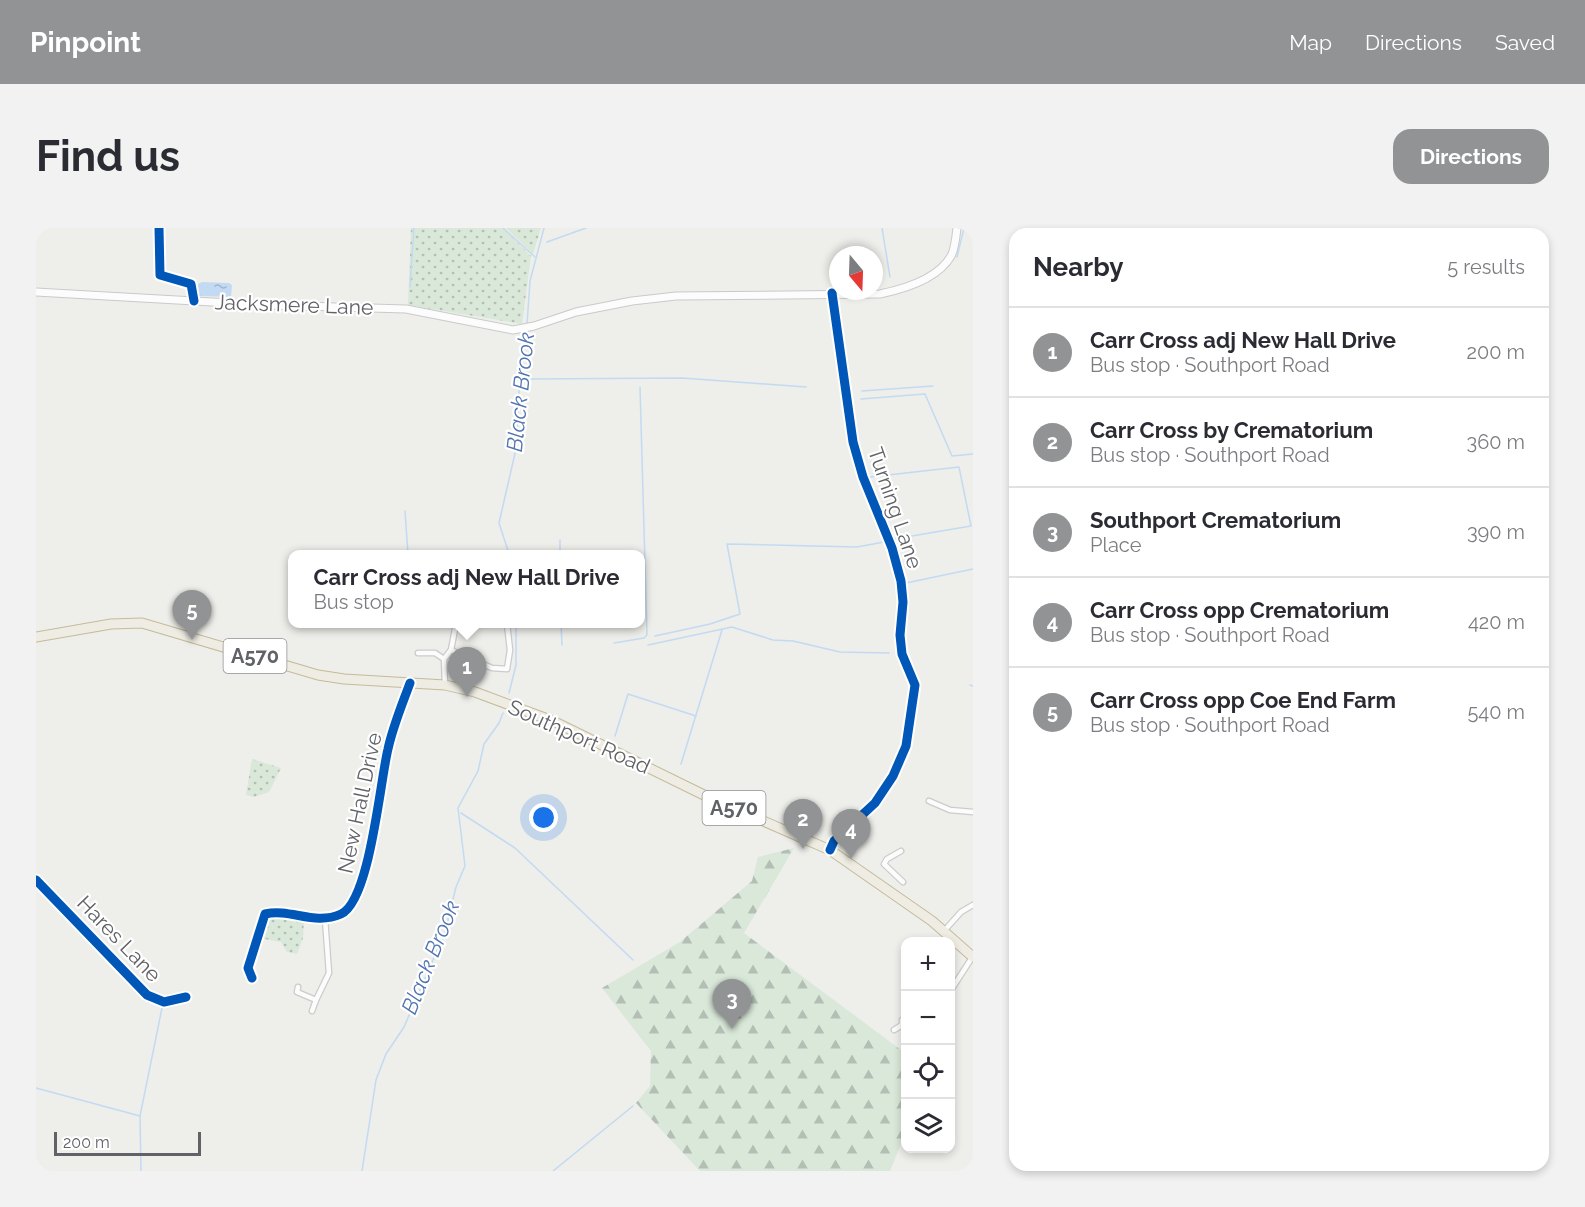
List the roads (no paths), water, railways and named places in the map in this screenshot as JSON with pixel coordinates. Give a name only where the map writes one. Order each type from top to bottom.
[{"type":"highway","name":"Southport Road","points":[[36,637],[111,624],[142,623],[318,675],[445,685],[475,693],[554,721],[706,796],[830,850],[944,931],[973,957]]},
{"type":"main road","points":[[883,293],[899,290],[922,280],[939,269],[951,256],[957,228]]},
{"type":"main road","name":"Jacksmere Lane","points":[[36,292],[406,309],[513,330],[534,326],[576,312],[632,301],[676,296],[829,293]]},
{"type":"main road","name":"Turning Lane","points":[[830,850],[834,841],[874,803],[893,776],[906,746],[915,685],[902,654],[901,581],[892,548],[853,442],[833,300]]},
{"type":"street","points":[[159,228],[160,275],[191,284],[194,301]]},
{"type":"street","points":[[445,685],[444,659],[451,650],[455,628]]},
{"type":"street","points":[[451,650],[492,668],[507,669],[510,650],[507,628]]},
{"type":"street","points":[[418,653],[435,653],[444,659]]},
{"type":"street","name":"New Hall Drive","points":[[324,920],[344,913],[356,897],[366,868],[388,747],[410,683]]},
{"type":"street","points":[[928,801],[950,810],[973,812]]},
{"type":"street","points":[[901,851],[893,852],[884,864],[903,882]]},
{"type":"street","name":"Hares Lane","points":[[36,880],[147,995],[164,1002],[186,997]]},
{"type":"street","points":[[944,931],[961,912],[973,905]]},
{"type":"street","points":[[252,978],[248,968],[265,914],[276,911],[326,919],[329,973],[312,1011]]},
{"type":"street","points":[[955,984],[973,957]]},
{"type":"street","points":[[298,987],[297,992],[316,1000]]},
{"type":"street","points":[[894,1030],[901,1025]]},
{"type":"water","points":[[202,282],[229,283],[232,285],[231,297],[199,296],[198,284]]},
{"type":"waterway","points":[[410,287],[414,228]]},
{"type":"waterway","points":[[503,228],[535,257]]},
{"type":"waterway","name":"Black Brook","points":[[527,324],[530,281],[544,228]]},
{"type":"waterway","points":[[547,242],[586,228]]},
{"type":"waterway","points":[[882,228],[890,277]]},
{"type":"waterway","points":[[957,257],[964,228]]},
{"type":"waterway","name":"Black Brook","points":[[508,550],[499,523],[516,449],[519,392],[526,331]]},
{"type":"waterway","points":[[527,379],[682,378],[806,387]]},
{"type":"waterway","points":[[862,391],[933,386]]},
{"type":"waterway","points":[[640,387],[645,550]]},
{"type":"waterway","points":[[861,399],[925,394],[952,456],[973,454]]},
{"type":"waterway","points":[[870,477],[959,467],[971,526],[894,539]]},
{"type":"waterway","points":[[405,511],[408,550]]},
{"type":"waterway","points":[[560,540],[560,550]]},
{"type":"waterway","points":[[655,636],[710,624],[740,614],[727,544],[857,547],[884,542]]},
{"type":"waterway","points":[[895,544],[906,583],[973,569]]},
{"type":"waterway","points":[[614,643],[644,638],[647,635],[645,564]]},
{"type":"waterway","points":[[648,645],[732,627],[773,640],[793,641],[840,652],[889,653]]},
{"type":"waterway","name":"Black Brook","points":[[509,693],[516,665],[516,628]]},
{"type":"waterway","points":[[561,628],[562,645]]},
{"type":"waterway","points":[[681,764],[722,630]]},
{"type":"waterway","points":[[615,736],[628,694],[696,716]]},
{"type":"waterway","name":"Black Brook","points":[[362,1171],[376,1080],[386,1054],[404,1027],[445,932],[456,887],[465,866],[458,808],[478,771],[484,744],[499,723],[503,713]]},
{"type":"waterway","points":[[461,813],[515,848],[633,960]]},
{"type":"waterway","points":[[141,1171],[140,1116],[162,1008]]},
{"type":"waterway","points":[[36,1088],[140,1116]]},
{"type":"waterway","points":[[553,1171],[633,1106]]},
{"type":"place","name":"Carr Cross opp Coe End Farm","points":[[192,640]]},
{"type":"place","name":"Carr Cross adj New Hall Drive","points":[[467,697]]},
{"type":"place","name":"Carr Cross by Crematorium","points":[[803,849]]},
{"type":"place","name":"Carr Cross opp Crematorium","points":[[851,859]]},
{"type":"place","name":"Southport Crematorium","points":[[732,1029]]}]
